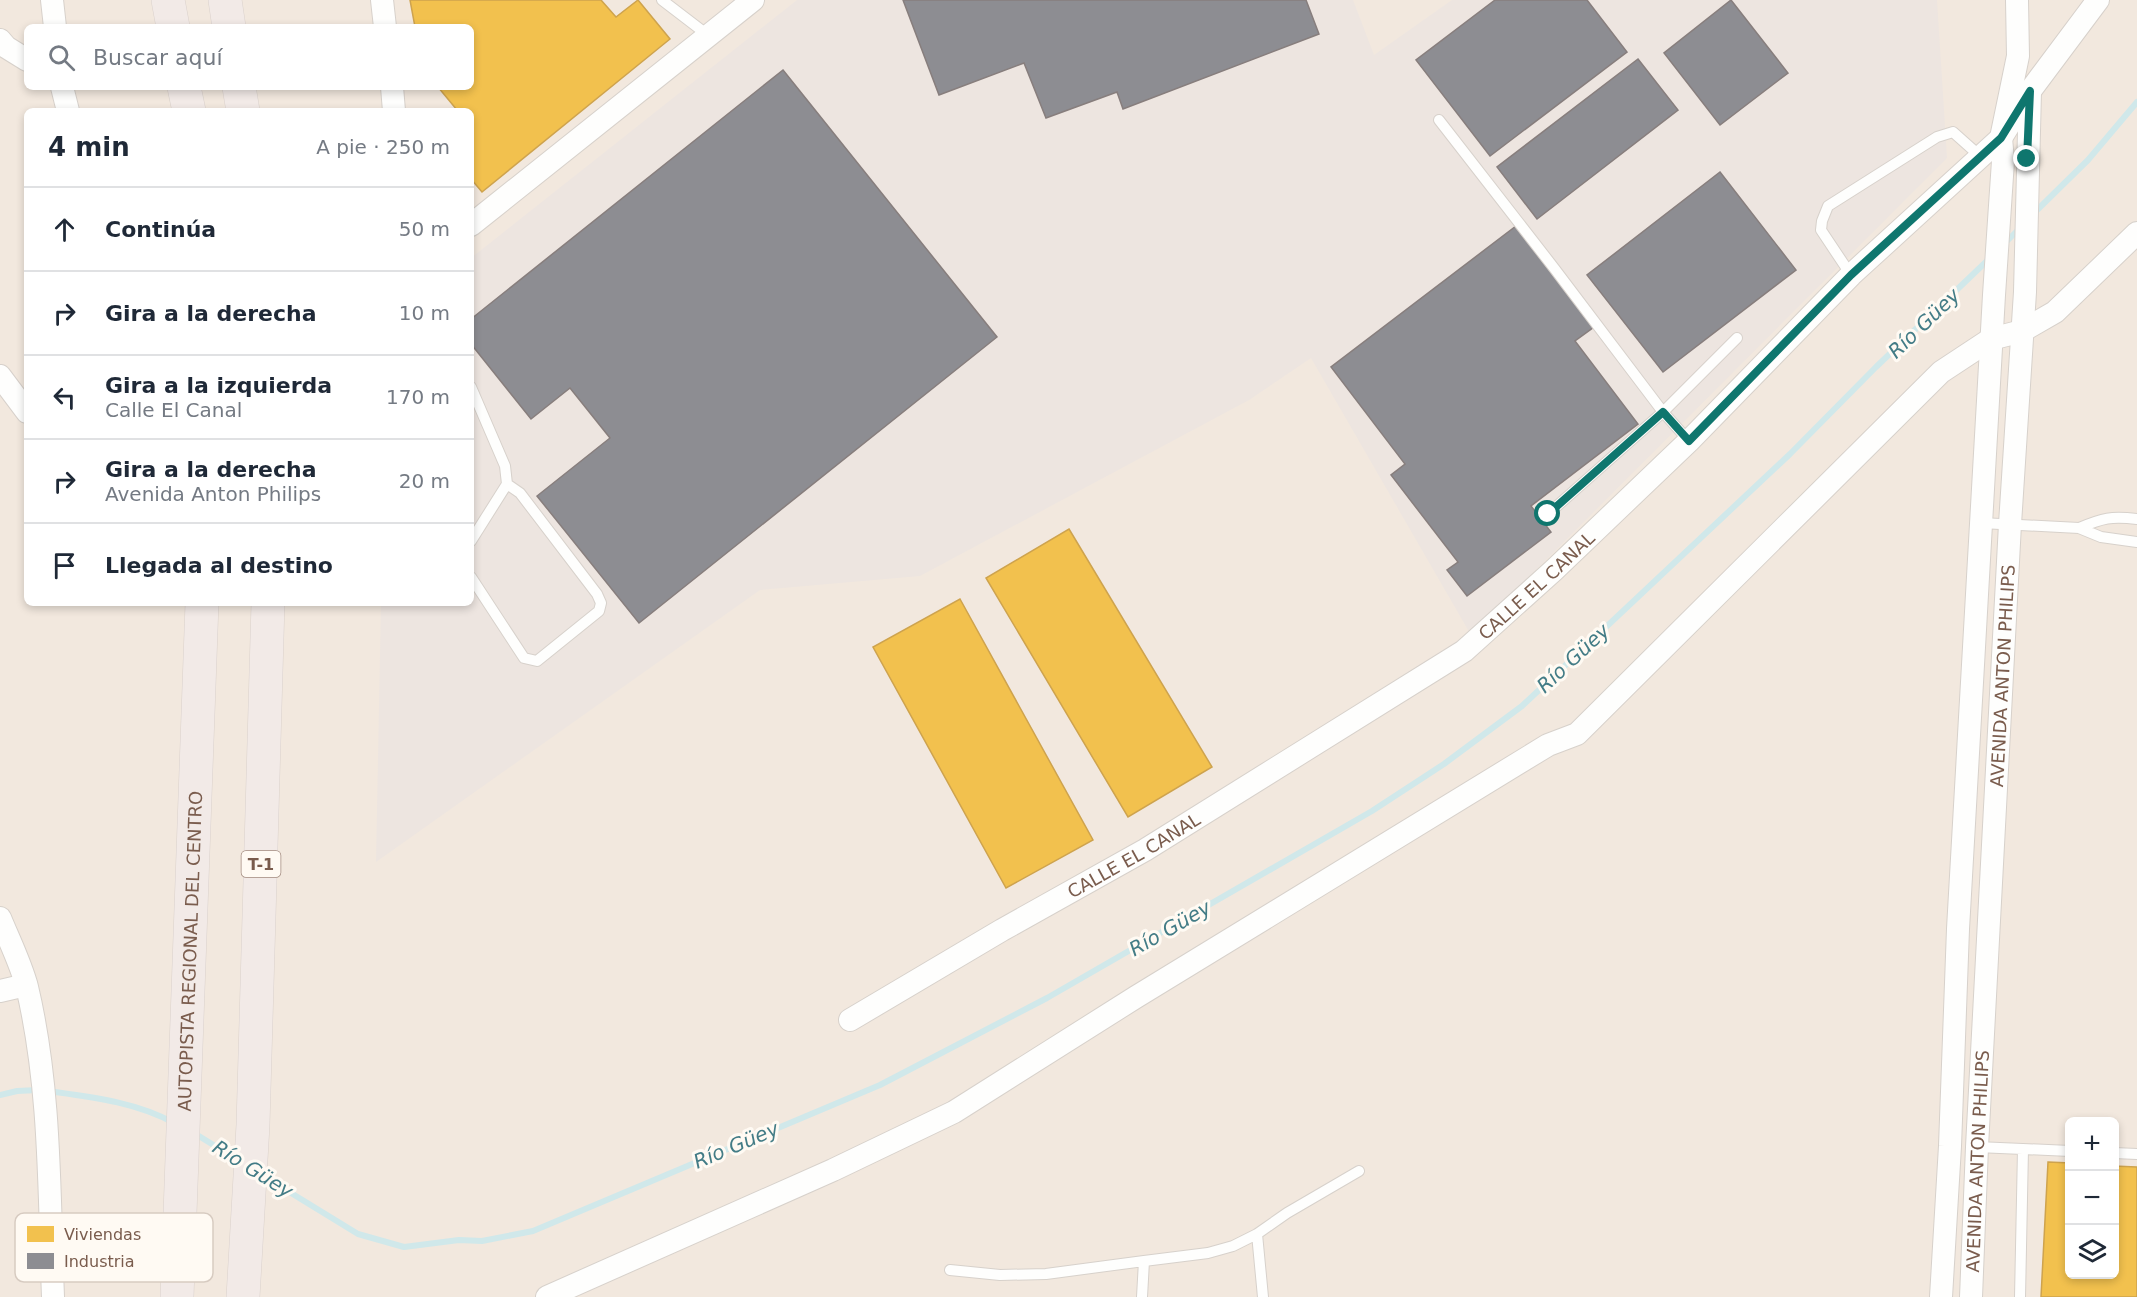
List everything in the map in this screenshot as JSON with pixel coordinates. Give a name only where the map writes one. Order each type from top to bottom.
[{"type":"highway","points":[[168,0],[172,24]]},
{"type":"highway","points":[[225,0],[229,24]]},
{"type":"highway","points":[[185,90],[188,108]]},
{"type":"highway","points":[[240,90],[242,108]]},
{"type":"highway","name":"AUTOPISTA REGIONAL DEL CENTRO","points":[[181,1213],[202,606]]},
{"type":"highway","name":"T-1","points":[[243,1297],[253,1125],[268,606]]},
{"type":"highway","name":"AUTOPISTA REGIONAL DEL CENTRO","points":[[177,1297],[178,1282]]},
{"type":"street","points":[[52,0],[55,24]]},
{"type":"street","points":[[382,0],[385,24]]},
{"type":"street","points":[[474,223],[753,0]]},
{"type":"street","name":"AVENIDA ANTON PHILIPS","points":[[1941,1297],[1980,523],[2002,150],[2018,56],[2017,0]]},
{"type":"street","name":"CALLE EL CANAL","points":[[850,1020],[1002,930],[1145,850],[1464,651],[1554,570],[1689,441],[1851,275],[1981,157],[2002,150],[2030,91],[2098,0]]},
{"type":"street","points":[[0,39],[6,47],[24,58]]},
{"type":"street","name":"AVENIDA ANTON PHILIPS","points":[[1971,1297],[2010,524],[2025,292],[2030,91],[2018,56]]},
{"type":"street","points":[[63,90],[67,108]]},
{"type":"street","points":[[392,90],[394,108]]},
{"type":"street","points":[[547,1297],[833,1170],[954,1112],[1136,997],[1548,745],[1577,734],[1941,372],[1991,339],[2022,331],[2055,312],[2137,233]]},
{"type":"street","points":[[0,376],[24,408]]},
{"type":"street","points":[[0,918],[26,985],[42,1070],[50,1213]]},
{"type":"street","points":[[0,991],[26,985]]},
{"type":"street","points":[[52,1282],[52,1297]]},
{"type":"lane","points":[[662,0],[709,36]]},
{"type":"lane","points":[[1439,120],[1663,412],[1689,441]]},
{"type":"lane","points":[[1851,275],[1821,230],[1828,206],[1937,137],[1953,132],[1981,157]]},
{"type":"lane","points":[[1548,514],[1663,412],[1737,338]]},
{"type":"lane","points":[[474,394],[505,466],[507,484],[474,536]]},
{"type":"lane","points":[[474,582],[524,658],[531,661],[537,661],[599,611],[601,603],[597,594],[520,493],[507,484]]},
{"type":"lane","points":[[2079,528],[2103,518],[2137,519]]},
{"type":"lane","points":[[1980,523],[2079,528],[2101,537],[2137,542]]},
{"type":"lane","points":[[1977,1147],[2065,1151]]},
{"type":"lane","points":[[2020,1297],[2023,1149]]},
{"type":"lane","points":[[2119,1153],[2137,1154]]},
{"type":"lane","points":[[950,1270],[1000,1275],[1046,1274],[1208,1253],[1233,1246],[1257,1234],[1287,1213],[1359,1171]]},
{"type":"lane","points":[[1257,1234],[1263,1297]]},
{"type":"lane","points":[[1142,1297],[1144,1261]]},
{"type":"shaded area","points":[[0,0],[2137,0],[2137,1297],[0,1297]]},
{"type":"shaded area","points":[[797,0],[1353,0],[1374,55],[1452,0],[1937,0],[1947,158],[1471,635],[1311,358],[1249,400],[920,576],[760,590],[376,862],[381,606],[474,606],[474,256]]},
{"type":"building: Viviendas","points":[[410,0],[601,0],[616,17],[638,0],[670,39],[482,192],[474,183],[474,108],[455,108],[440,90],[474,90],[474,24],[414,24]]},
{"type":"building: Viviendas","points":[[1069,529],[1212,767],[1128,817],[986,578]]},
{"type":"building: Viviendas","points":[[960,599],[1093,840],[1006,888],[873,647]]},
{"type":"building: Viviendas","points":[[2048,1162],[2065,1163],[2065,1279],[2119,1279],[2119,1166],[2137,1167],[2137,1297],[2041,1297]]},
{"type":"building: Industria","points":[[903,0],[1306,0],[1319,34],[1123,109],[1117,92],[1046,118],[1024,63],[939,95]]},
{"type":"building: Industria","points":[[1495,0],[1587,0],[1627,52],[1490,156],[1416,60]]},
{"type":"building: Industria","points":[[1731,0],[1788,73],[1720,125],[1664,53]]},
{"type":"building: Industria","points":[[1638,59],[1678,110],[1537,219],[1497,167]]},
{"type":"building: Industria","points":[[783,70],[997,337],[639,623],[537,496],[610,438],[570,388],[531,419],[474,348],[474,317]]},
{"type":"building: Industria","points":[[1720,172],[1796,270],[1663,372],[1587,275]]},
{"type":"building: Industria","points":[[1516,226],[1594,327],[1575,341],[1638,424],[1531,506],[1551,532],[1467,596],[1447,570],[1458,562],[1391,475],[1405,464],[1331,367]]},
{"type":"waterway","name":"Río Güey","points":[[2032,215],[2088,160],[2137,102]]},
{"type":"waterway","name":"Río Güey","points":[[2005,243],[2021,227]]},
{"type":"waterway","name":"Río Güey","points":[[260,1174],[358,1234],[404,1247],[459,1240],[482,1241],[533,1231],[880,1085],[1047,998],[1372,811],[1444,764],[1522,706],[1790,454],[1876,367],[1989,259]]},
{"type":"waterway","name":"Río Güey","points":[[0,1095],[38,1090]]},
{"type":"waterway","name":"Río Güey","points":[[48,1091],[129,1105],[174,1123]]},
{"type":"waterway","name":"Río Güey","points":[[194,1133],[241,1162]]},
{"type":"route","points":[[1548,514],[1663,412],[1689,441],[1851,275],[2001,138],[2030,91],[2027,159]]}]
